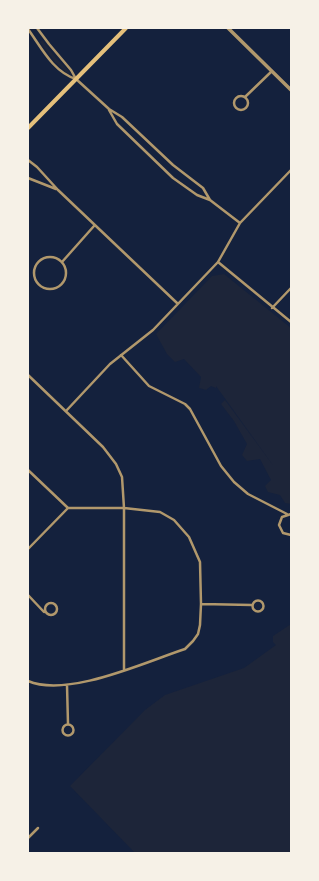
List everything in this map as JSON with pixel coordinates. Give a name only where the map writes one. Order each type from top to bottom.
[{"type":"main road","points":[[28,128],[126,28]]},
{"type":"street","points":[[37,28],[71,70],[76,79],[109,109],[122,117],[173,165],[203,188],[210,200]]},
{"type":"street","points":[[228,28],[291,90]]},
{"type":"street","points":[[28,29],[55,66],[66,76],[76,79]]},
{"type":"street","points":[[245,97],[272,71]]},
{"type":"street","points":[[239,96],[245,97],[248,103],[246,108],[241,110],[237,109],[234,105],[235,99],[239,96]]},
{"type":"street","points":[[109,109],[117,124],[163,169],[197,195],[210,200],[240,223]]},
{"type":"street","points":[[28,160],[37,167],[94,226],[177,303]]},
{"type":"street","points":[[66,411],[110,364],[153,330],[177,303],[218,262],[240,223],[291,170]]},
{"type":"street","points":[[28,178],[58,190]]},
{"type":"street","points":[[62,262],[94,226]]},
{"type":"street","points":[[48,257],[54,257],[62,262],[65,267],[66,276],[60,285],[48,288],[38,283],[35,271],[40,261],[48,257]]},
{"type":"street","points":[[218,262],[272,308],[291,322]]},
{"type":"street","points":[[272,308],[291,288]]},
{"type":"street","points":[[121,355],[148,386],[184,404],[190,409],[221,466],[240,488],[287,514],[291,514]]},
{"type":"street","points":[[28,375],[103,447],[116,464],[122,477],[124,508],[124,669]]},
{"type":"street","points":[[28,470],[68,508],[124,508],[160,512],[174,520],[189,537],[200,562],[201,604],[198,634],[185,649],[89,681],[67,685],[33,683],[28,681]]},
{"type":"street","points":[[28,549],[68,508]]},
{"type":"street","points":[[287,514],[282,517],[279,526],[284,533],[291,535]]},
{"type":"street","points":[[28,595],[46,613],[49,615],[55,614],[57,608],[55,604],[50,602],[46,604],[44,609],[46,613]]},
{"type":"street","points":[[201,604],[252,605],[258,600],[262,602],[263,607],[262,610],[257,612],[253,610],[252,605]]},
{"type":"street","points":[[67,685],[68,724],[72,726],[73,730],[71,734],[67,736],[62,730],[64,726],[68,724]]},
{"type":"street","points":[[28,838],[38,828]]},
{"type":"shaded area","points":[[42,40],[56,58],[70,72],[68,74],[55,62],[40,42]]},
{"type":"shaded area","points":[[224,274],[291,328],[291,504],[285,503],[280,495],[268,492],[265,486],[271,480],[260,459],[247,461],[242,455],[247,444],[234,421],[221,404],[225,400],[275,468],[216,386],[216,388],[211,386],[206,390],[199,388],[201,377],[184,359],[175,362],[167,354],[156,334],[212,276]]},
{"type":"shaded area","points":[[291,624],[291,853],[135,853],[70,786],[145,710],[165,695],[244,668],[276,645],[273,642],[273,636]]}]
